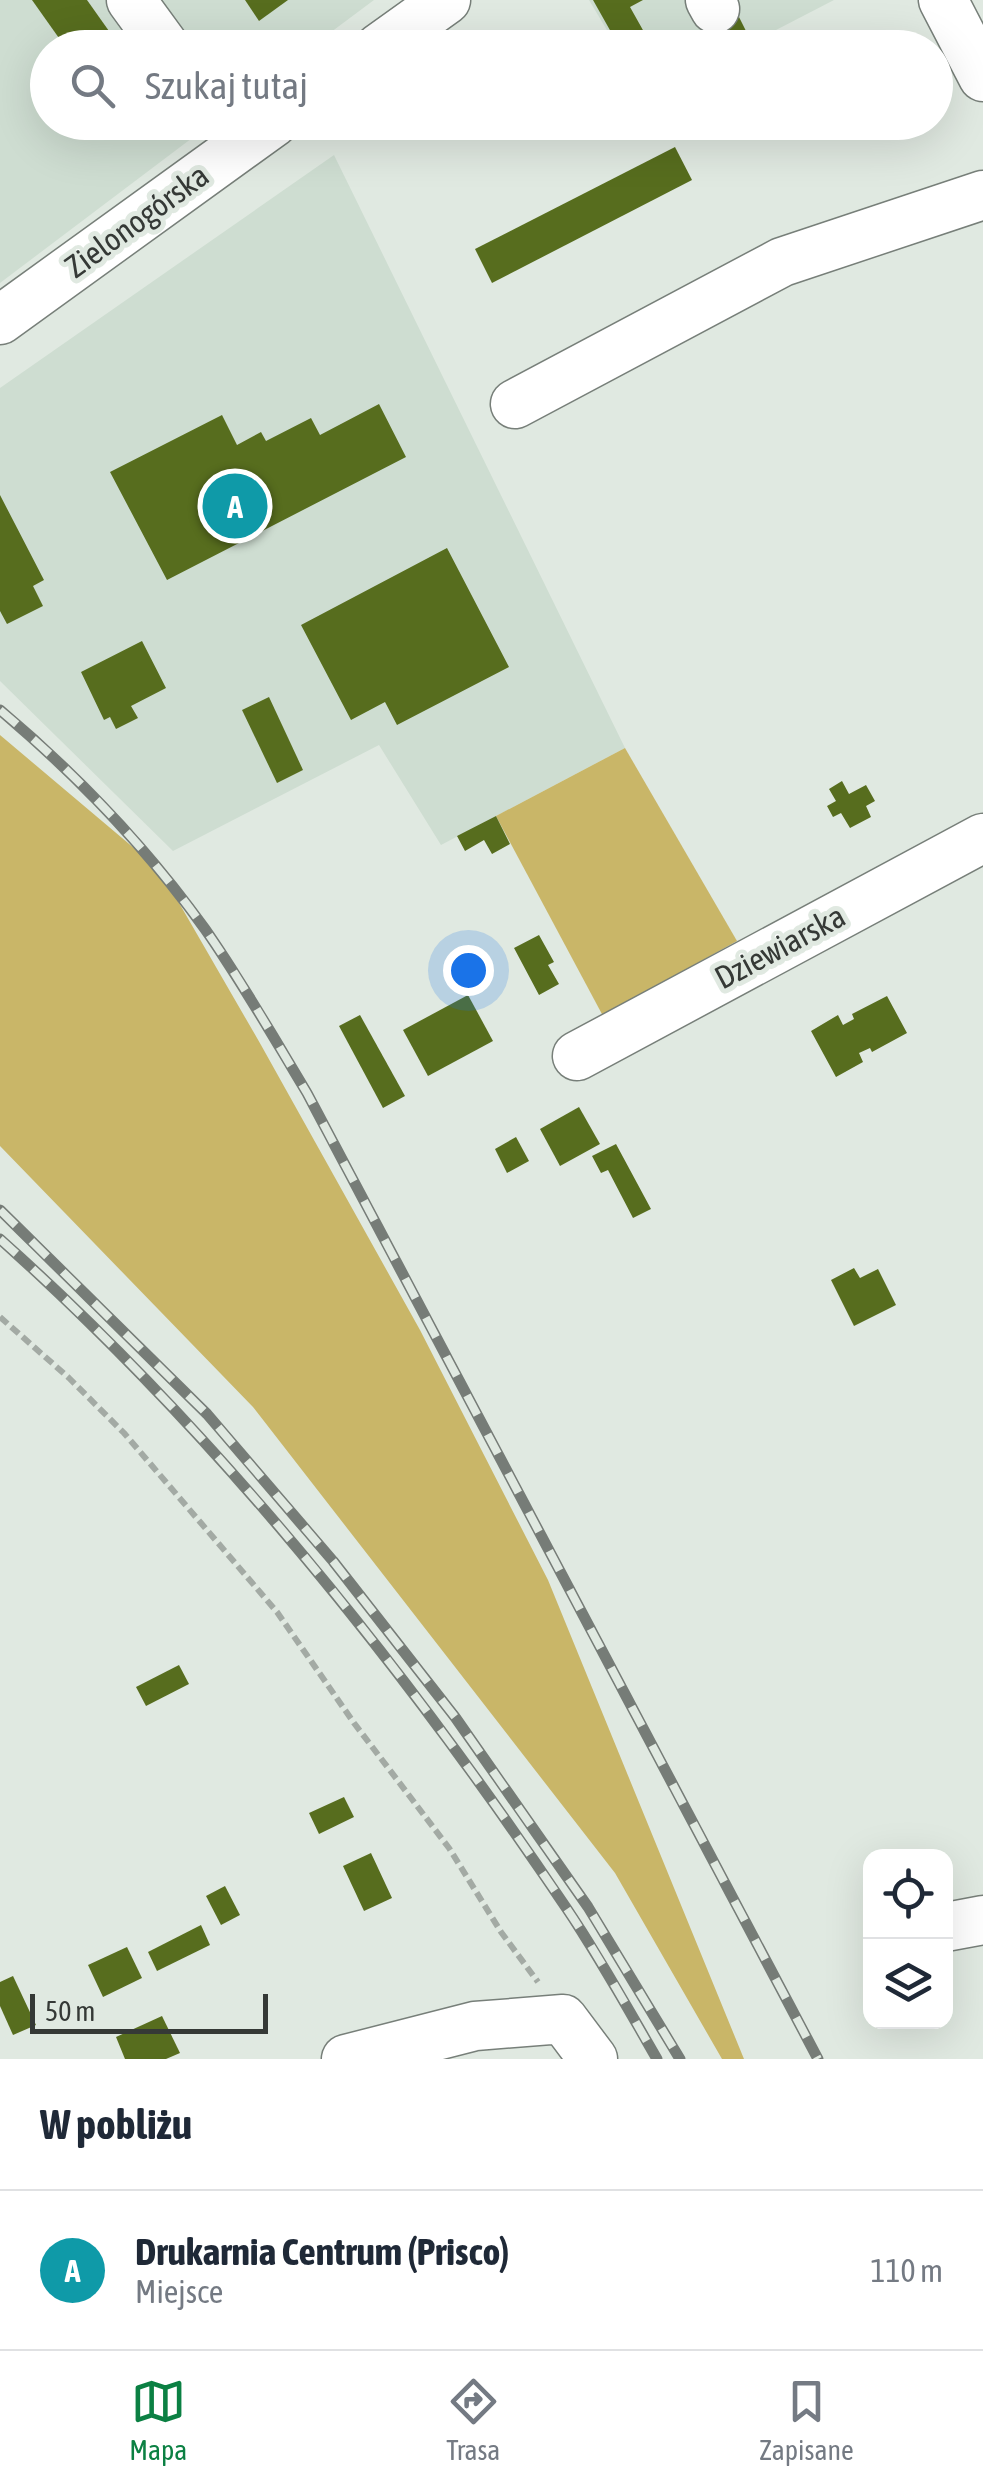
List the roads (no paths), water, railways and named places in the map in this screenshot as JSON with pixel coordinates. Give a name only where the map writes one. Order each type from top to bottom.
[{"type":"street","points":[[131,0],[153,30]]},
{"type":"street","points":[[404,30],[446,0]]},
{"type":"street","points":[[943,0],[983,78]]},
{"type":"street","name":"Zielonogórska","points":[[0,320],[232,140]]},
{"type":"street","points":[[515,404],[782,262],[983,196]]},
{"type":"street","name":"Dziewiarska","points":[[578,1056],[983,838]]},
{"type":"street","points":[[953,1926],[983,1920]]},
{"type":"street","points":[[346,2059],[475,2026],[563,2019],[593,2059]]},
{"type":"railway","points":[[0,710],[83,786],[135,841],[205,929],[257,1010],[307,1093],[818,2059]]},
{"type":"railway","points":[[0,1210],[207,1414],[333,1561],[455,1717],[588,1907],[680,2059]]},
{"type":"railway","points":[[0,1239],[158,1392],[232,1473],[374,1643],[441,1730],[567,1909],[657,2059]]},
{"type":"place","name":"Drukarnia Centrum (Prisco)","points":[[235,506]]}]
